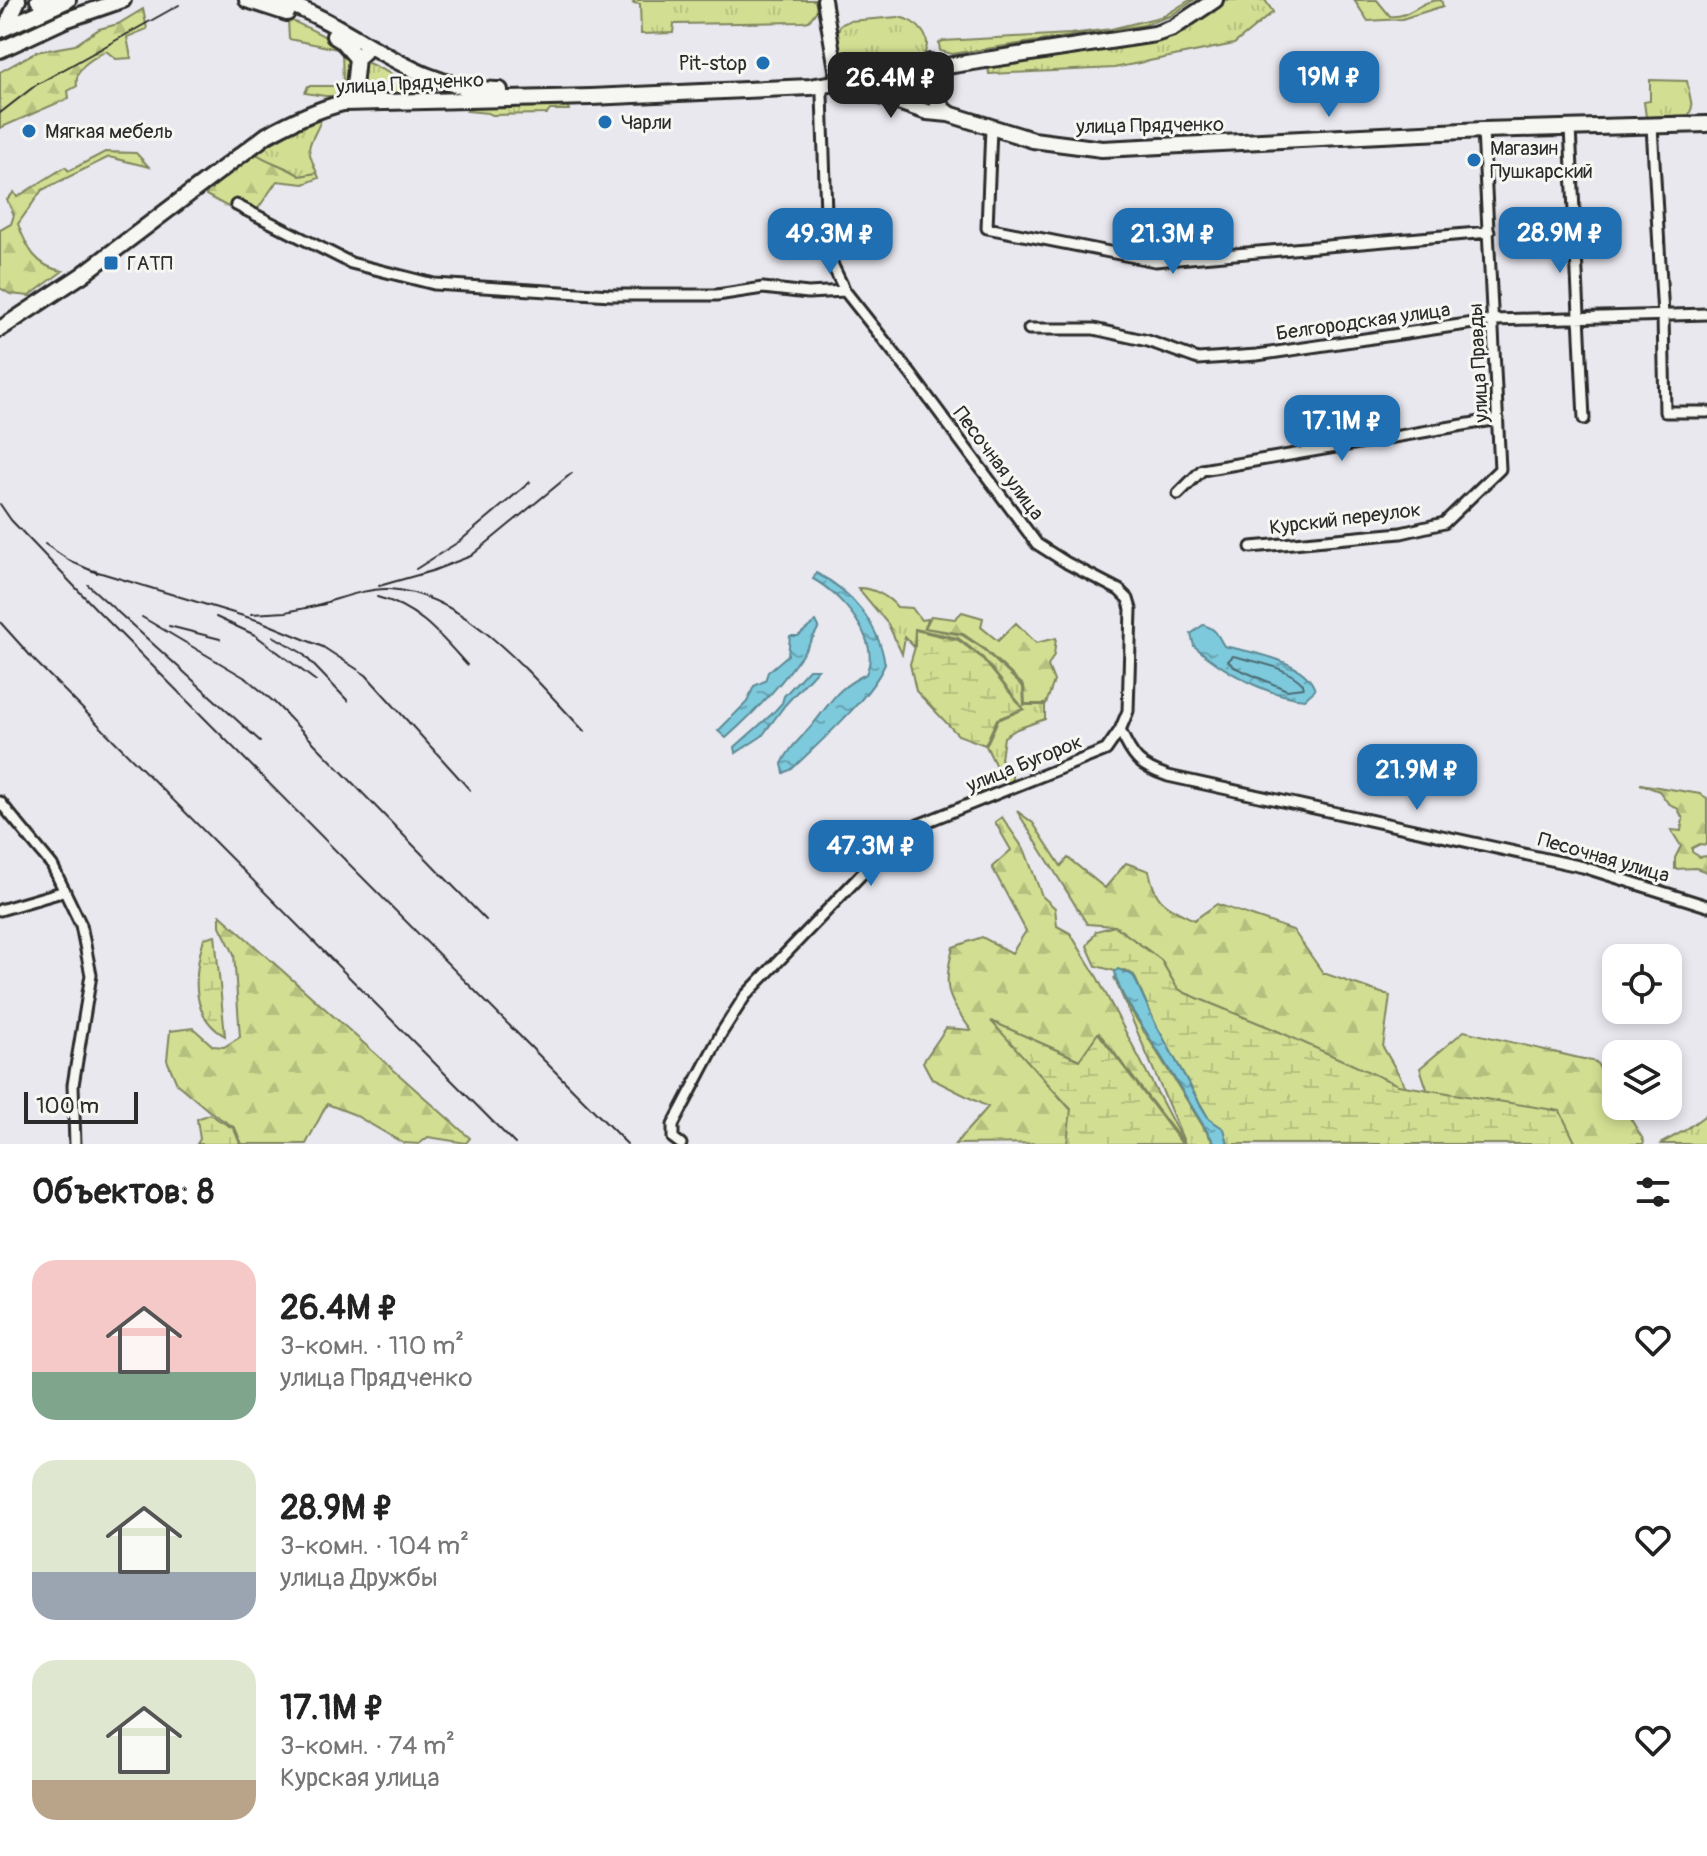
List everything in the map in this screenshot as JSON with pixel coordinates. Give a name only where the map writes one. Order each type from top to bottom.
[{"type":"main road","points":[[1,50],[3,28],[18,0]]},
{"type":"main road","points":[[38,0],[45,4],[63,2]]},
{"type":"main road","points":[[1,50],[65,20],[123,0]]},
{"type":"main road","points":[[247,0],[311,23],[342,41],[357,58],[354,87],[357,97],[364,103]]},
{"type":"main road","name":"улица Прядченко","points":[[277,0],[328,22],[372,49],[430,78],[486,91],[576,93],[822,85],[840,79]]},
{"type":"main road","points":[[931,66],[1154,26],[1177,16],[1200,0]]},
{"type":"main road","points":[[840,79],[1155,34],[1173,28],[1215,0]]},
{"type":"main road","points":[[3,28],[63,2]]},
{"type":"main road","points":[[357,58],[372,49]]},
{"type":"main road","points":[[931,66],[933,96],[938,106],[949,114]]},
{"type":"main road","points":[[430,78],[437,89],[437,96],[431,101]]},
{"type":"main road","name":"улица Прядченко","points":[[0,329],[82,275],[267,135],[298,117],[343,103],[840,79],[927,112],[949,114],[1033,140],[1102,149],[1483,130],[1707,124]]},
{"type":"main road","points":[[343,103],[354,87]]},
{"type":"street","points":[[824,0],[840,79]]},
{"type":"street","points":[[236,205],[351,263],[434,284],[611,295],[717,295],[763,288],[808,293],[845,291],[833,266],[827,243],[822,85]]},
{"type":"street","points":[[1652,126],[1665,412],[1707,412]]},
{"type":"street","points":[[991,128],[987,228],[1015,234],[1155,261],[1489,232]]},
{"type":"street","points":[[1570,128],[1584,419]]},
{"type":"street","name":"улица Правды","points":[[1444,523],[1500,469],[1483,130]]},
{"type":"street","name":"Песочная улица","points":[[845,291],[1037,544],[1119,590],[1128,599],[1131,609],[1128,711],[1120,730],[1131,755],[1147,769],[1583,867],[1707,906]]},
{"type":"street","name":"Белгородская улица","points":[[1029,329],[1094,329],[1148,341],[1198,359],[1257,355],[1494,320],[1707,314]]},
{"type":"street","points":[[1178,494],[1202,470],[1498,419]]},
{"type":"street","name":"Курский переулок","points":[[1251,547],[1401,533],[1444,523]]},
{"type":"street","name":"улица Бугорок","points":[[681,1144],[673,1138],[673,1125],[722,1032],[745,996],[903,831],[1106,750],[1120,730]]},
{"type":"street","points":[[0,802],[52,865],[81,925],[91,975],[73,1085],[75,1144]]},
{"type":"street","points":[[0,910],[65,891]]},
{"type":"green space","points":[[635,0],[815,0],[817,10],[809,21],[803,22],[674,24],[673,33],[641,34],[640,4],[633,3]]},
{"type":"green space","points":[[1194,0],[1170,16],[1144,25],[952,54],[940,51],[939,43],[943,41],[1111,29],[1164,16]]},
{"type":"green space","points":[[1224,0],[1265,0],[1273,12],[1234,44],[1114,68],[989,74],[988,66],[1157,39],[1194,22]]},
{"type":"green space","points":[[1354,0],[1377,0],[1390,16],[1404,14],[1433,1],[1441,0],[1443,6],[1402,19],[1368,21]]},
{"type":"green space","points":[[143,9],[147,29],[127,37],[131,58],[116,59],[106,51],[81,69],[77,86],[68,91],[69,98],[0,128],[0,72],[36,52],[75,45],[99,29],[118,24]]},
{"type":"green space","points":[[898,17],[918,26],[926,37],[927,44],[921,58],[855,68],[844,63],[837,36],[840,25],[849,21]]},
{"type":"green space","points":[[288,19],[330,40],[352,58],[348,86],[340,96],[305,93],[308,86],[343,86],[342,50],[289,39]]},
{"type":"green space","points":[[366,62],[432,93],[431,96],[366,96],[358,87],[362,64]]},
{"type":"green space","points":[[1650,80],[1687,81],[1692,107],[1689,115],[1646,117],[1644,102],[1650,101]]},
{"type":"green space","points":[[567,103],[569,110],[550,110],[547,114],[492,115],[467,111],[473,105]]},
{"type":"green space","points":[[321,120],[309,150],[317,173],[300,176],[255,153],[297,129]]},
{"type":"green space","points":[[105,152],[136,153],[149,167],[109,157],[42,190],[18,224],[39,261],[63,271],[29,296],[10,294],[0,288],[0,230],[11,224],[14,215],[7,200],[14,192],[17,197],[65,167],[69,171]]},
{"type":"green space","points":[[255,153],[300,176],[317,173],[319,178],[304,184],[277,181],[257,210],[236,199],[228,207],[206,195],[208,189]]},
{"type":"green space","points":[[858,588],[880,593],[897,607],[912,608],[921,620],[928,619],[925,628],[962,635],[982,648],[1023,687],[1024,705],[1045,705],[1045,719],[1004,737],[1001,759],[1012,771],[1012,784],[1005,785],[986,746],[998,720],[1024,709],[983,658],[958,638],[915,629],[914,647],[905,637],[902,654],[888,624]]},
{"type":"green space","points":[[962,612],[983,618],[981,627],[998,641],[1016,623],[1036,643],[1056,638],[1054,655],[1048,666],[1054,681],[1046,704],[1025,704],[1024,686],[982,647],[963,634],[925,628],[931,616],[955,619]]},
{"type":"green space","points":[[915,630],[958,640],[982,658],[1023,709],[997,719],[985,745],[958,735],[916,691],[910,664],[915,647]]},
{"type":"green space","points":[[1640,784],[1700,794],[1707,798],[1707,845],[1700,844],[1692,848],[1692,852],[1700,857],[1707,856],[1707,872],[1696,868],[1675,869],[1675,858],[1681,846],[1671,830],[1681,831],[1683,819],[1678,809],[1668,803],[1659,791]]},
{"type":"green space","points":[[1017,811],[1033,823],[1061,866],[1068,858],[1105,888],[1126,863],[1149,871],[1155,891],[1163,903],[1176,911],[1194,920],[1217,904],[1293,930],[1323,973],[1390,996],[1383,1047],[1410,1094],[1428,1092],[1420,1068],[1464,1031],[1596,1062],[1602,1072],[1602,1120],[1631,1120],[1643,1144],[1370,1144],[1273,1029],[1177,988],[1161,960],[1115,926],[1087,924]]},
{"type":"green space","points":[[1002,817],[1025,851],[1042,896],[1055,908],[1057,926],[1070,933],[1097,977],[1184,1144],[1099,1033],[1080,1060],[993,1022],[1071,1110],[1069,1143],[955,1144],[988,1107],[932,1079],[923,1062],[946,1028],[971,1030],[956,1009],[949,992],[948,973],[953,947],[982,937],[1012,953],[1026,931],[992,867],[1011,850],[995,822]]},
{"type":"green space","points":[[220,915],[470,1138],[466,1143],[428,1137],[419,1144],[403,1143],[353,1114],[327,1104],[306,1144],[242,1144],[235,1128],[177,1084],[167,1060],[170,1031],[193,1028],[213,1046],[224,1047],[240,1037],[234,954],[220,926]]},
{"type":"green space","points":[[1115,926],[1161,960],[1177,988],[1185,993],[1398,1085],[1560,1111],[1576,1144],[1228,1144],[1224,1129],[1209,1119],[1156,1025],[1134,975],[1125,970],[1096,966],[1087,946],[1096,931]]},
{"type":"green space","points":[[215,935],[225,1036],[205,1017],[197,992],[198,965],[204,938]]},
{"type":"green space","points":[[1114,977],[1124,999],[1214,1144],[1185,1144]]},
{"type":"green space","points":[[991,1021],[1079,1060],[1098,1033],[1182,1144],[1067,1144],[1071,1109]]},
{"type":"green space","points":[[209,1114],[234,1129],[240,1144],[197,1144],[200,1139],[197,1119]]},
{"type":"green space","points":[[1707,1114],[1707,1144],[1660,1144],[1684,1131]]},
{"type":"water","points":[[816,573],[841,589],[861,610],[876,635],[885,664],[868,691],[843,719],[792,769],[784,773],[782,764],[792,747],[836,695],[866,674],[869,661],[864,633],[856,619],[835,595],[813,579]]},
{"type":"water","points":[[816,621],[819,627],[789,672],[726,738],[718,731],[747,702],[754,686],[765,681],[768,672],[788,655],[790,636],[798,636]]},
{"type":"water","points":[[1203,625],[1214,631],[1224,646],[1289,664],[1310,680],[1315,690],[1305,699],[1290,697],[1260,688],[1232,673],[1194,646],[1191,634]]},
{"type":"water","points":[[809,669],[818,669],[762,736],[736,753],[735,747],[772,714]]},
{"type":"water","points":[[1118,969],[1133,975],[1156,1025],[1201,1106],[1209,1119],[1224,1129],[1228,1144],[1215,1144],[1126,1000],[1115,972]]},
{"type":"railway","points":[[0,113],[36,85],[179,5]]},
{"type":"railway","points":[[379,586],[471,556],[572,473]]},
{"type":"railway","points":[[416,569],[460,541],[530,482]]},
{"type":"railway","points":[[0,504],[11,520],[98,611],[627,1144]]},
{"type":"railway","points":[[45,544],[70,561],[97,573]]},
{"type":"railway","points":[[88,569],[260,621],[323,647],[366,675],[470,790]]},
{"type":"railway","points":[[88,585],[260,741]]},
{"type":"railway","points":[[317,605],[362,592],[389,589],[418,594],[446,606],[497,642],[584,731]]},
{"type":"railway","points":[[377,597],[416,615],[467,665]]},
{"type":"railway","points":[[251,614],[286,612],[325,604]]},
{"type":"railway","points":[[142,617],[247,679],[274,702],[486,920]]},
{"type":"railway","points":[[216,617],[255,635],[316,681]]},
{"type":"railway","points":[[0,622],[36,662],[515,1144]]},
{"type":"railway","points":[[169,626],[220,639]]},
{"type":"railway","points":[[273,636],[302,653],[348,701]]},
{"type":"place","name":"Pit-stop","points":[[763,63]]},
{"type":"place","name":"Чарли","points":[[605,122]]},
{"type":"place","name":"Мягкая мебель","points":[[29,131]]},
{"type":"place","name":"Магазин Пушкарский","points":[[1474,160]]},
{"type":"place","name":"ГАТП","points":[[111,263]]}]
